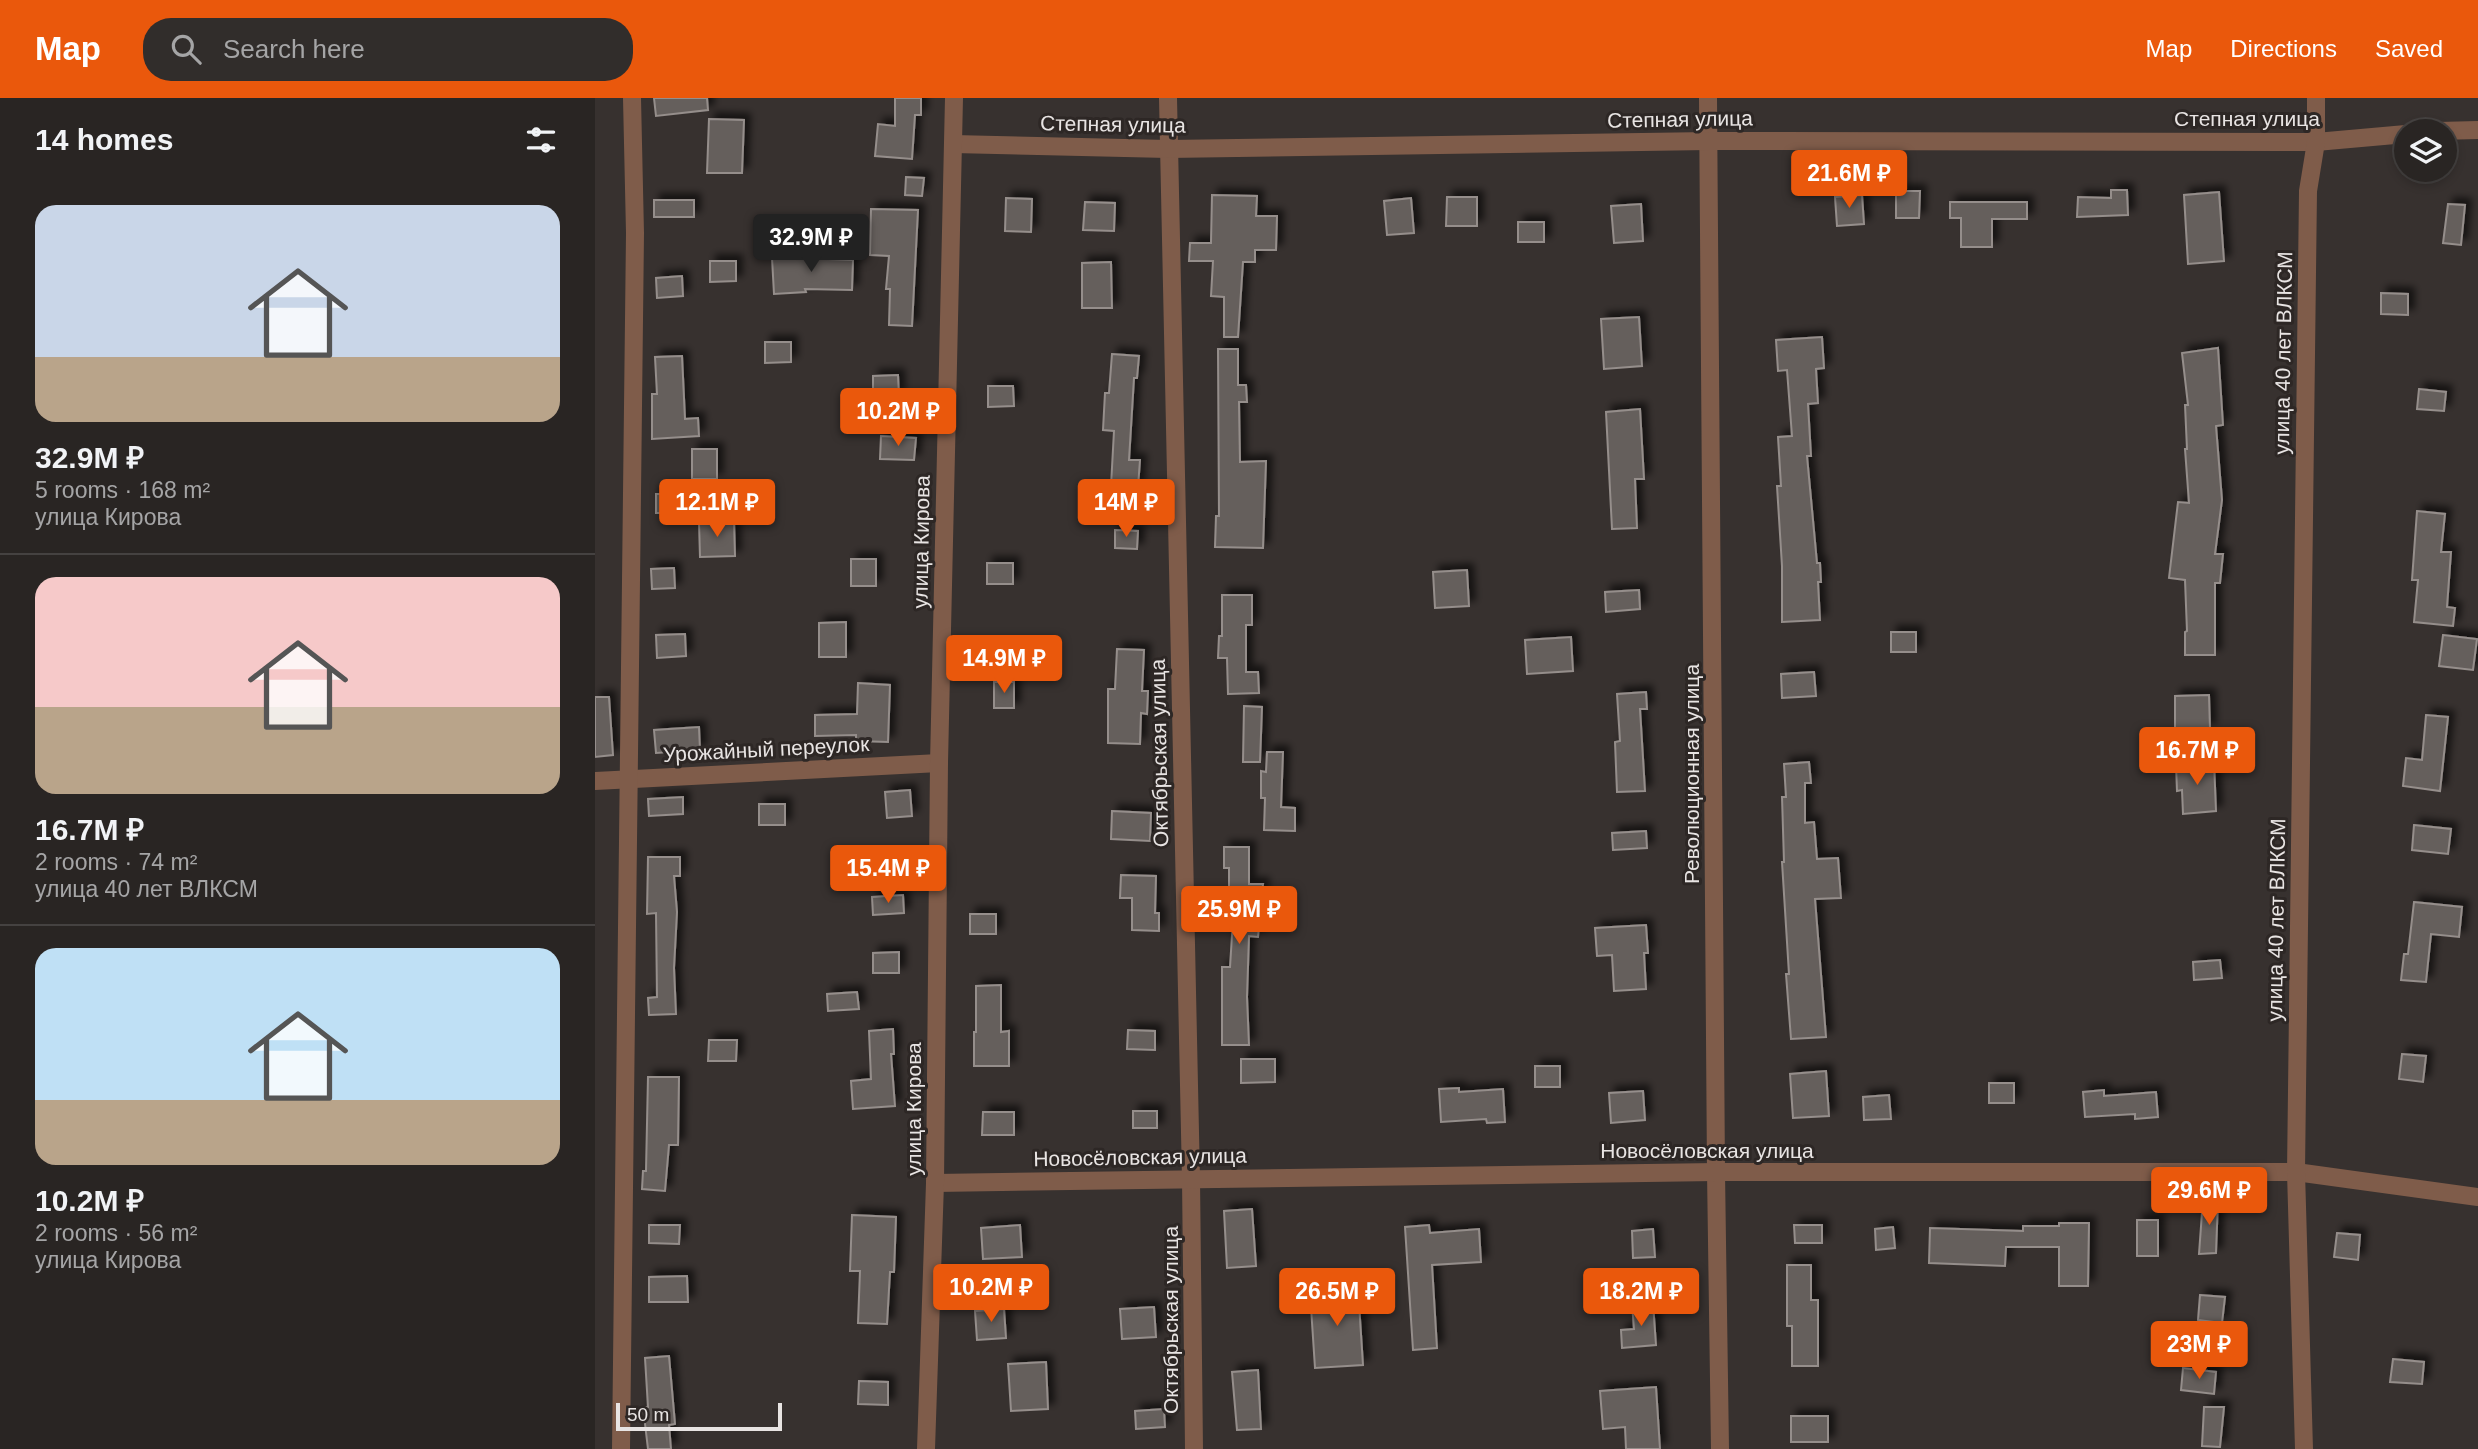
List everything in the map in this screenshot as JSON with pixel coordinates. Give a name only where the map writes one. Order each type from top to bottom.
[{"type":"street","points":[[621,1449],[635,233],[632,98]]},
{"type":"street","name":"улица Кирова","points":[[926,1449],[935,1183],[939,763],[954,98]]},
{"type":"street","name":"Октябрьская улица","points":[[1167,98],[1191,1179],[1194,1449]]},
{"type":"street","name":"Революционная улица","points":[[1708,98],[1720,1449]]},
{"type":"street","name":"улица 40 лет ВЛКСМ","points":[[2304,1449],[2296,1172],[2308,191],[2316,142],[2316,98]]},
{"type":"street","points":[[2457,131],[2478,130]]},
{"type":"street","name":"Степная улица","points":[[953,144],[1168,149],[1709,141],[2316,142],[2394,135]]},
{"type":"street","name":"Урожайный переулок","points":[[595,781],[939,763]]},
{"type":"street","name":"Новосёловская улица","points":[[935,1183],[1716,1172],[2296,1172],[2478,1197]]},
{"type":"building","points":[[654,98],[707,98],[708,110],[656,116]]},
{"type":"building","points":[[895,98],[921,98],[921,115],[915,115],[912,159],[875,156],[878,124],[895,126]]},
{"type":"building","points":[[709,119],[744,120],[742,173],[707,173]]},
{"type":"building","points":[[906,177],[924,178],[922,196],[905,195]]},
{"type":"building","points":[[2111,190],[2127,190],[2128,215],[2077,217],[2078,197],[2111,198]]},
{"type":"building","points":[[1896,191],[1920,191],[1919,218],[1896,218]]},
{"type":"building","points":[[2219,192],[2224,261],[2188,264],[2184,195]]},
{"type":"building","points":[[1212,195],[1257,196],[1256,216],[1277,216],[1276,250],[1255,250],[1255,262],[1243,262],[1238,337],[1224,337],[1224,297],[1211,296],[1213,261],[1189,261],[1190,243],[1211,243]]},
{"type":"building","points":[[1862,195],[1864,224],[1837,226],[1835,197]]},
{"type":"building","points":[[1447,197],[1477,197],[1477,226],[1446,226]]},
{"type":"building","points":[[1006,198],[1032,199],[1031,232],[1005,231]]},
{"type":"building","points":[[1411,198],[1414,233],[1387,235],[1384,201]]},
{"type":"building","points":[[654,200],[694,200],[694,217],[654,217]]},
{"type":"building","points":[[1085,202],[1115,203],[1114,231],[1083,230]]},
{"type":"building","points":[[1950,202],[2027,202],[2027,219],[1992,219],[1992,247],[1961,247],[1961,218],[1950,218]]},
{"type":"building","points":[[1641,204],[1643,241],[1614,243],[1611,206]]},
{"type":"building","points":[[2448,204],[2465,205],[2461,245],[2443,243]]},
{"type":"building","points":[[871,209],[918,210],[912,326],[889,325],[890,289],[886,289],[889,256],[870,255]]},
{"type":"building","points":[[1518,222],[1544,222],[1544,242],[1518,242]]},
{"type":"building","points":[[804,256],[853,260],[852,290],[805,289],[806,292],[774,294],[772,258]]},
{"type":"building","points":[[710,261],[736,261],[736,281],[710,282]]},
{"type":"building","points":[[1111,262],[1112,308],[1082,308],[1082,263]]},
{"type":"building","points":[[682,276],[683,296],[657,298],[656,278]]},
{"type":"building","points":[[2381,293],[2408,294],[2408,315],[2381,314]]},
{"type":"building","points":[[1639,317],[1642,366],[1604,369],[1601,319]]},
{"type":"building","points":[[1822,337],[1824,368],[1816,369],[1818,403],[1808,404],[1811,456],[1807,456],[1817,563],[1820,563],[1820,620],[1782,622],[1778,437],[1792,436],[1787,370],[1778,371],[1776,340]]},
{"type":"building","points":[[765,342],[791,342],[791,362],[765,363]]},
{"type":"building","points":[[2218,348],[2223,425],[2216,426],[2222,500],[2215,554],[2223,554],[2220,583],[2215,583],[2215,655],[2185,655],[2185,580],[2169,578],[2178,502],[2189,503],[2185,449],[2185,405],[2188,405],[2182,353]]},
{"type":"building","points":[[1218,349],[1238,349],[1238,385],[1246,385],[1247,402],[1239,402],[1240,462],[1266,461],[1263,548],[1215,547],[1216,516],[1219,516]]},
{"type":"building","points":[[1112,354],[1139,356],[1137,378],[1134,378],[1129,460],[1140,460],[1138,487],[1111,486],[1114,431],[1103,430],[1105,393],[1109,393]]},
{"type":"building","points":[[682,356],[685,419],[698,418],[699,436],[652,439],[652,394],[657,394],[655,357]]},
{"type":"building","points":[[898,375],[899,396],[873,396],[873,376]]},
{"type":"building","points":[[988,386],[1013,386],[1014,406],[988,407]]},
{"type":"building","points":[[2419,389],[2446,392],[2444,411],[2417,409]]},
{"type":"building","points":[[1640,409],[1644,479],[1635,479],[1637,528],[1612,529],[1606,412]]},
{"type":"building","points":[[881,436],[916,438],[914,460],[880,459]]},
{"type":"building","points":[[692,449],[717,449],[717,479],[692,479]]},
{"type":"building","points":[[656,494],[678,494],[678,513],[656,513]]},
{"type":"building","points":[[2417,511],[2445,514],[2441,552],[2451,552],[2447,607],[2455,608],[2453,626],[2414,622],[2418,580],[2412,580]]},
{"type":"building","points":[[734,520],[735,556],[700,557],[699,522]]},
{"type":"building","points":[[1115,530],[1138,531],[1137,549],[1115,548]]},
{"type":"building","points":[[851,559],[876,559],[876,586],[851,586]]},
{"type":"building","points":[[987,563],[1013,563],[1013,584],[987,584]]},
{"type":"building","points":[[674,568],[675,588],[652,589],[651,569]]},
{"type":"building","points":[[1467,570],[1469,606],[1435,608],[1433,572]]},
{"type":"building","points":[[1639,590],[1640,609],[1606,612],[1605,592]]},
{"type":"building","points":[[1222,595],[1252,595],[1252,625],[1246,625],[1246,672],[1258,672],[1259,693],[1228,694],[1227,658],[1218,658],[1219,636],[1222,636]]},
{"type":"building","points":[[846,622],[846,657],[819,657],[819,623]]},
{"type":"building","points":[[1891,632],[1916,632],[1916,652],[1891,652]]},
{"type":"building","points":[[685,634],[686,656],[657,658],[656,635]]},
{"type":"building","points":[[2443,635],[2477,639],[2473,670],[2439,666]]},
{"type":"building","points":[[1571,637],[1573,671],[1527,674],[1525,640]]},
{"type":"building","points":[[977,649],[1006,650],[1005,668],[976,668]]},
{"type":"building","points":[[1117,649],[1144,650],[1142,691],[1148,691],[1147,714],[1141,713],[1140,744],[1108,743],[1108,689],[1115,689]]},
{"type":"building","points":[[1814,672],[1816,696],[1782,698],[1781,674]]},
{"type":"building","points":[[994,682],[1014,682],[1014,708],[994,708]]},
{"type":"building","points":[[858,683],[890,685],[888,742],[856,741],[856,735],[815,736],[815,715],[857,714]]},
{"type":"building","points":[[1646,692],[1647,709],[1640,709],[1645,791],[1617,792],[1615,742],[1620,741],[1617,694]]},
{"type":"building","points":[[2209,695],[2210,729],[2175,729],[2175,696]]},
{"type":"building","points":[[595,697],[609,697],[613,755],[595,757]]},
{"type":"building","points":[[1244,706],[1262,707],[1260,762],[1243,762]]},
{"type":"building","points":[[2426,715],[2448,717],[2440,791],[2403,786],[2406,758],[2422,760]]},
{"type":"building","points":[[699,727],[700,750],[656,753],[654,730]]},
{"type":"building","points":[[1267,752],[1283,752],[1281,807],[1295,808],[1295,831],[1264,830],[1265,798],[1261,798],[1261,771],[1266,772]]},
{"type":"building","points":[[1809,762],[1811,783],[1805,783],[1805,823],[1814,822],[1817,859],[1838,858],[1841,898],[1815,899],[1826,1037],[1791,1039],[1782,862],[1782,797],[1786,797],[1784,764]]},
{"type":"building","points":[[2214,762],[2216,811],[2183,814],[2182,790],[2177,791],[2176,765]]},
{"type":"building","points":[[910,790],[912,816],[887,818],[885,792]]},
{"type":"building","points":[[683,797],[683,814],[649,816],[648,799]]},
{"type":"building","points":[[759,804],[785,804],[785,825],[759,825]]},
{"type":"building","points":[[1112,811],[1151,813],[1150,841],[1111,839]]},
{"type":"building","points":[[2414,825],[2451,829],[2448,854],[2412,850]]},
{"type":"building","points":[[1646,831],[1647,848],[1613,850],[1612,833]]},
{"type":"building","points":[[1224,847],[1249,847],[1249,884],[1263,884],[1258,937],[1249,936],[1249,1045],[1222,1045],[1222,967],[1230,967],[1234,904],[1229,904],[1229,868],[1224,868]]},
{"type":"building","points":[[648,857],[680,857],[680,876],[674,876],[677,912],[674,968],[676,1014],[649,1015],[648,998],[657,997],[656,913],[647,914]]},
{"type":"building","points":[[1121,875],[1156,876],[1155,913],[1159,913],[1159,931],[1132,930],[1132,898],[1120,898]]},
{"type":"building","points":[[903,895],[904,913],[873,915],[872,897]]},
{"type":"building","points":[[2414,902],[2462,907],[2459,937],[2431,934],[2426,982],[2401,980],[2404,954],[2408,954]]},
{"type":"building","points":[[970,914],[996,914],[996,934],[970,934]]},
{"type":"building","points":[[1646,925],[1646,989],[1614,991],[1612,955],[1597,956],[1595,928]]},
{"type":"building","points":[[899,952],[899,973],[873,973],[873,953]]},
{"type":"building","points":[[2220,960],[2222,978],[2194,980],[2193,962]]},
{"type":"building","points":[[1001,985],[1001,1032],[1009,1031],[1009,1066],[974,1066],[976,986]]},
{"type":"building","points":[[857,992],[859,1009],[828,1011],[827,994]]},
{"type":"building","points":[[893,1029],[894,1054],[891,1054],[895,1106],[853,1109],[851,1081],[871,1079],[869,1031]]},
{"type":"building","points":[[1128,1030],[1155,1031],[1155,1050],[1127,1049]]},
{"type":"building","points":[[709,1040],[737,1040],[736,1061],[708,1061]]},
{"type":"building","points":[[2402,1054],[2426,1056],[2423,1082],[2399,1079]]},
{"type":"building","points":[[1241,1059],[1275,1059],[1275,1082],[1241,1083]]},
{"type":"building","points":[[1535,1066],[1560,1066],[1560,1087],[1535,1087]]},
{"type":"building","points":[[1826,1071],[1829,1116],[1793,1118],[1790,1074]]},
{"type":"building","points":[[648,1077],[679,1077],[678,1145],[669,1145],[665,1191],[642,1189],[643,1171],[646,1171]]},
{"type":"building","points":[[1989,1083],[2014,1083],[2014,1103],[1989,1103]]},
{"type":"building","points":[[1459,1088],[1459,1092],[1503,1089],[1505,1122],[1487,1123],[1486,1119],[1441,1122],[1439,1089]]},
{"type":"building","points":[[2104,1090],[2104,1096],[2156,1092],[2158,1117],[2135,1119],[2135,1114],[2085,1117],[2083,1092]]},
{"type":"building","points":[[1643,1091],[1645,1120],[1611,1123],[1609,1093]]},
{"type":"building","points":[[1889,1095],[1891,1119],[1864,1120],[1863,1097]]},
{"type":"building","points":[[1133,1111],[1157,1111],[1157,1128],[1133,1128]]},
{"type":"building","points":[[983,1112],[1014,1112],[1014,1135],[982,1135]]},
{"type":"building","points":[[2203,1199],[2218,1199],[2216,1253],[2199,1254]]},
{"type":"building","points":[[1252,1209],[1256,1266],[1227,1268],[1224,1211]]},
{"type":"building","points":[[852,1215],[896,1217],[894,1272],[890,1272],[887,1324],[858,1323],[860,1271],[850,1271]]},
{"type":"building","points":[[2137,1220],[2158,1220],[2158,1256],[2137,1256]]},
{"type":"building","points":[[2059,1223],[2089,1223],[2088,1286],[2059,1286],[2059,1247],[2006,1247],[2005,1266],[1929,1263],[1930,1228],[2023,1231],[2023,1226],[2059,1226]]},
{"type":"building","points":[[649,1225],[680,1225],[679,1244],[649,1243]]},
{"type":"building","points":[[1020,1225],[1022,1257],[983,1259],[981,1228]]},
{"type":"building","points":[[1429,1225],[1430,1233],[1479,1229],[1481,1262],[1432,1265],[1437,1348],[1413,1350],[1405,1227]]},
{"type":"building","points":[[1794,1225],[1822,1225],[1822,1243],[1795,1243]]},
{"type":"building","points":[[1893,1227],[1895,1248],[1876,1250],[1875,1229]]},
{"type":"building","points":[[1653,1229],[1655,1257],[1633,1258],[1632,1231]]},
{"type":"building","points":[[2337,1233],[2360,1235],[2358,1260],[2334,1257]]},
{"type":"building","points":[[1787,1265],[1811,1265],[1811,1300],[1818,1300],[1818,1366],[1792,1366],[1792,1326],[1787,1326]]},
{"type":"building","points":[[687,1276],[688,1302],[649,1302],[649,1277]]},
{"type":"building","points":[[1358,1288],[1363,1365],[1315,1368],[1310,1292]]},
{"type":"building","points":[[2200,1295],[2225,1297],[2222,1323],[2198,1320]]},
{"type":"building","points":[[1653,1303],[1656,1345],[1622,1348],[1621,1330],[1634,1329],[1632,1304]]},
{"type":"building","points":[[1154,1307],[1156,1337],[1122,1339],[1120,1309]]},
{"type":"building","points":[[1004,1309],[1006,1338],[977,1340],[975,1311]]},
{"type":"building","points":[[669,1356],[675,1424],[669,1425],[671,1449],[648,1449],[643,1407],[648,1407],[645,1358]]},
{"type":"building","points":[[2393,1359],[2424,1362],[2422,1384],[2390,1382]]},
{"type":"building","points":[[1046,1362],[1048,1409],[1011,1411],[1008,1364]]},
{"type":"building","points":[[2183,1368],[2216,1372],[2214,1394],[2181,1390]]},
{"type":"building","points":[[1258,1370],[1261,1429],[1237,1430],[1232,1372]]},
{"type":"building","points":[[859,1381],[888,1382],[888,1405],[858,1404]]},
{"type":"building","points":[[1656,1387],[1660,1449],[1626,1449],[1625,1427],[1603,1429],[1600,1391]]},
{"type":"building","points":[[2204,1407],[2224,1407],[2220,1447],[2202,1446]]},
{"type":"building","points":[[1164,1409],[1165,1427],[1136,1429],[1135,1411]]},
{"type":"building","points":[[1791,1416],[1828,1416],[1828,1442],[1791,1442]]}]
